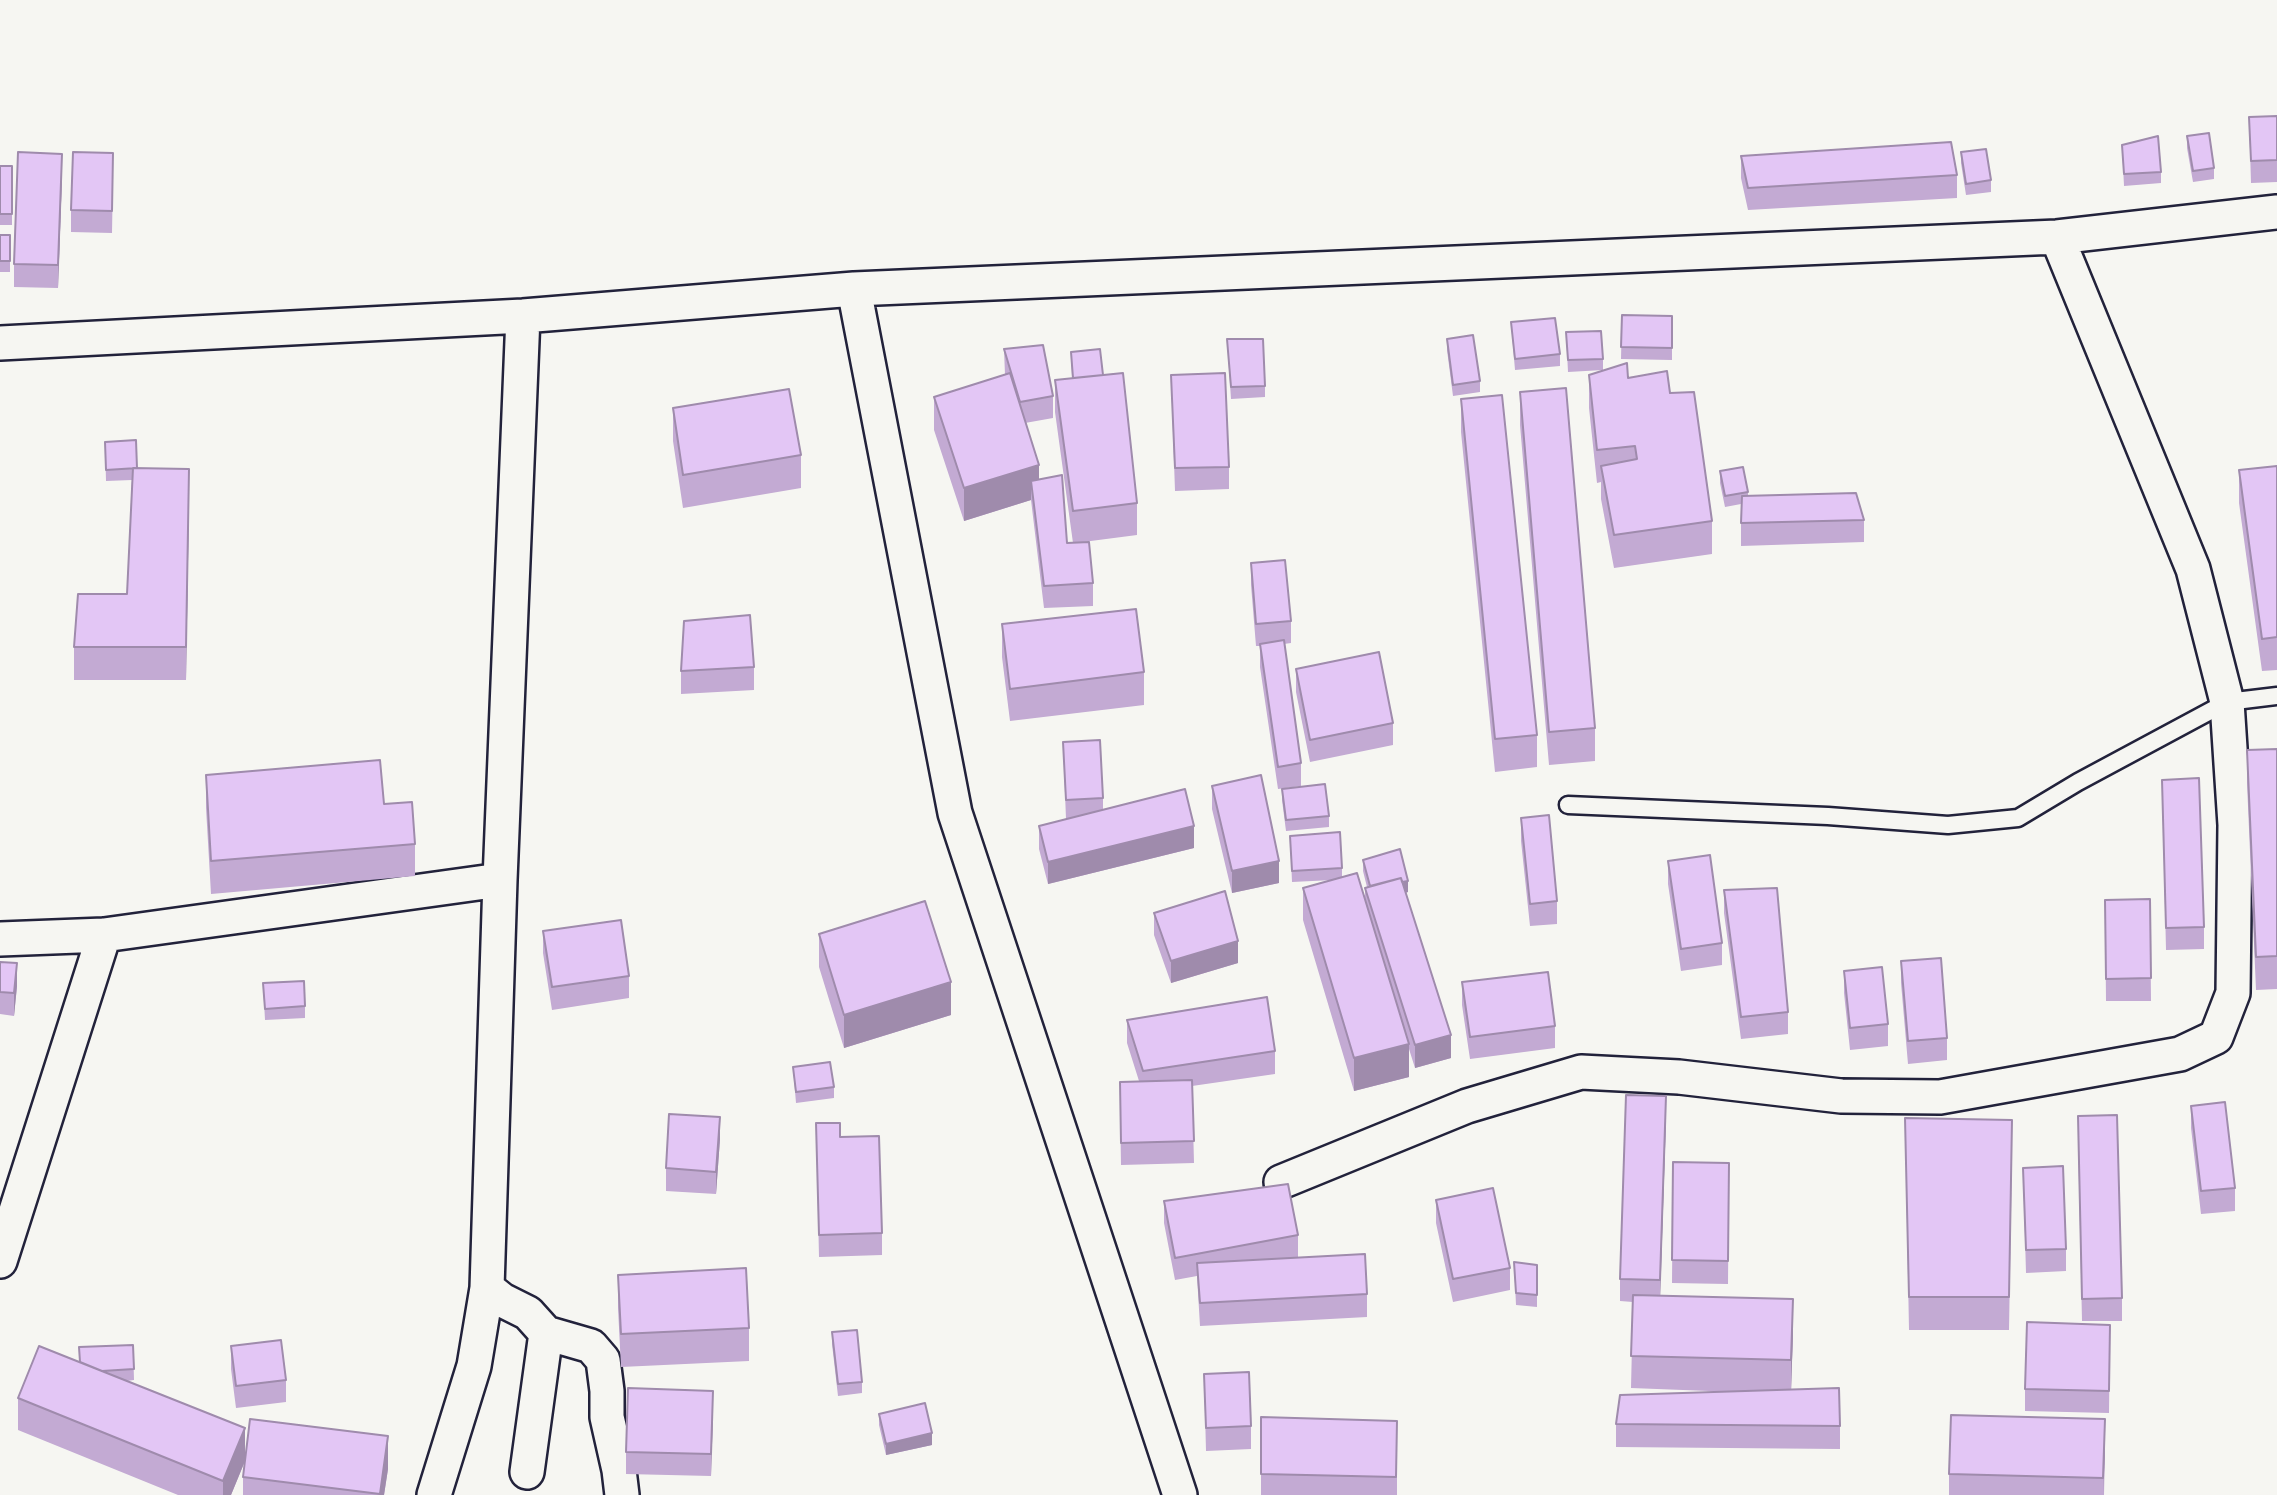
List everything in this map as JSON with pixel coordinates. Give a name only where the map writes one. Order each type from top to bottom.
[{"type":"street","points":[[0,343],[523,316],[854,289],[2057,237],[2277,212]]},
{"type":"street","points":[[1282,1182],[1467,1106],[1581,1072],[1679,1077],[1841,1096],[1940,1097],[2180,1054],[2216,1037],[2233,993],[2235,825],[2227,702],[2193,569],[2057,237]]},
{"type":"street","points":[[854,289],[956,813],[1180,1495]]},
{"type":"street","points":[[434,1495],[474,1366],[487,1288],[500,880],[523,316]]},
{"type":"street","points":[[0,939],[104,935],[500,880]]},
{"type":"street","points":[[0,1261],[104,935]]},
{"type":"street","points":[[487,1288],[502,1300],[528,1313],[546,1333],[592,1346],[603,1360],[607,1417],[622,1495]]},
{"type":"street","points":[[527,1472],[546,1333]]},
{"type":"lane","points":[[1568,805],[1828,816],[1948,825],[2018,818],[2078,782],[2227,702],[2277,696]]},
{"type":"building","points":[[2277,116],[2277,160],[2251,161],[2249,117]]},
{"type":"building","points":[[2209,133],[2214,168],[2193,171],[2187,136]]},
{"type":"building","points":[[2158,136],[2161,172],[2124,174],[2122,145]]},
{"type":"building","points":[[1951,142],[1957,175],[1748,188],[1741,156]]},
{"type":"building","points":[[1986,149],[1991,180],[1966,184],[1961,152]]},
{"type":"building","points":[[18,152],[62,154],[58,265],[14,264]]},
{"type":"building","points":[[73,152],[113,153],[112,211],[71,210]]},
{"type":"building","points":[[0,166],[12,166],[12,214],[0,214]]},
{"type":"building","points":[[0,235],[10,235],[10,261],[0,261]]},
{"type":"building","points":[[1622,315],[1672,316],[1672,348],[1621,347]]},
{"type":"building","points":[[1555,318],[1560,354],[1515,359],[1511,322]]},
{"type":"building","points":[[1601,331],[1603,359],[1568,360],[1566,332]]},
{"type":"building","points":[[1473,335],[1480,381],[1453,385],[1447,339]]},
{"type":"building","points":[[1227,339],[1263,339],[1265,386],[1231,387]]},
{"type":"building","points":[[1043,345],[1053,396],[1020,402],[1004,349]]},
{"type":"building","points":[[1100,349],[1103,375],[1073,378],[1071,352]]},
{"type":"building","points":[[1627,363],[1628,378],[1667,371],[1670,393],[1694,392],[1712,521],[1614,535],[1601,466],[1637,459],[1635,446],[1597,450],[1589,375]]},
{"type":"building","points":[[1010,373],[1039,465],[964,488],[934,397]]},
{"type":"building","points":[[1123,373],[1137,503],[1073,511],[1055,380]]},
{"type":"building","points":[[1225,373],[1229,467],[1175,468],[1171,375]]},
{"type":"building","points":[[1566,388],[1595,728],[1549,732],[1520,392]]},
{"type":"building","points":[[789,389],[801,455],[683,475],[673,408]]},
{"type":"building","points":[[1502,395],[1537,735],[1495,739],[1461,399]]},
{"type":"building","points":[[136,440],[137,468],[106,470],[105,442]]},
{"type":"building","points":[[2277,466],[2277,637],[2262,639],[2239,470]]},
{"type":"building","points":[[1743,467],[1748,492],[1725,496],[1720,471]]},
{"type":"building","points":[[133,468],[189,469],[186,647],[74,647],[78,594],[127,594]]},
{"type":"building","points":[[1062,475],[1067,543],[1089,542],[1093,583],[1044,586],[1031,481]]},
{"type":"building","points":[[1856,493],[1864,520],[1741,523],[1742,496]]},
{"type":"building","points":[[1285,560],[1291,621],[1256,624],[1251,563]]},
{"type":"building","points":[[1136,609],[1144,672],[1010,689],[1002,624]]},
{"type":"building","points":[[750,615],[754,667],[681,671],[684,621]]},
{"type":"building","points":[[1284,640],[1301,763],[1278,767],[1260,644]]},
{"type":"building","points":[[1379,652],[1393,723],[1310,740],[1296,669]]},
{"type":"building","points":[[1100,740],[1103,798],[1066,800],[1063,742]]},
{"type":"building","points":[[2277,749],[2277,956],[2256,957],[2247,750]]},
{"type":"building","points":[[380,760],[384,804],[412,802],[415,844],[211,861],[206,775]]},
{"type":"building","points":[[1261,775],[1279,861],[1232,871],[1212,786]]},
{"type":"building","points":[[2199,778],[2204,927],[2166,928],[2162,780]]},
{"type":"building","points":[[1325,784],[1329,816],[1286,820],[1282,789]]},
{"type":"building","points":[[1185,789],[1194,826],[1048,862],[1039,826]]},
{"type":"building","points":[[1549,815],[1557,901],[1530,904],[1521,818]]},
{"type":"building","points":[[1340,832],[1342,868],[1292,871],[1290,836]]},
{"type":"building","points":[[1400,849],[1408,881],[1402,882],[1401,878],[1370,886],[1363,860]]},
{"type":"building","points":[[1710,855],[1722,943],[1681,949],[1668,861]]},
{"type":"building","points":[[1357,873],[1409,1044],[1354,1058],[1303,888]]},
{"type":"building","points":[[1401,878],[1451,1035],[1415,1045],[1365,888]]},
{"type":"building","points":[[1777,888],[1788,1012],[1741,1017],[1724,890]]},
{"type":"building","points":[[1225,891],[1238,941],[1171,961],[1154,913]]},
{"type":"building","points":[[2150,899],[2151,978],[2106,979],[2105,900]]},
{"type":"building","points":[[925,901],[951,982],[844,1015],[819,934]]},
{"type":"building","points":[[621,920],[629,976],[552,987],[543,931]]},
{"type":"building","points":[[1941,958],[1947,1038],[1908,1041],[1901,961]]},
{"type":"building","points":[[0,962],[17,963],[14,993],[0,992]]},
{"type":"building","points":[[1882,967],[1888,1024],[1850,1028],[1844,971]]},
{"type":"building","points":[[1548,972],[1555,1026],[1470,1037],[1462,982]]},
{"type":"building","points":[[304,981],[305,1006],[265,1009],[263,983]]},
{"type":"building","points":[[1267,997],[1275,1051],[1143,1071],[1127,1020]]},
{"type":"building","points":[[830,1062],[834,1087],[796,1092],[793,1067]]},
{"type":"building","points":[[1192,1080],[1194,1141],[1121,1143],[1120,1082]]},
{"type":"building","points":[[1626,1095],[1666,1096],[1660,1280],[1620,1279]]},
{"type":"building","points":[[2225,1102],[2235,1188],[2201,1191],[2191,1106]]},
{"type":"building","points":[[669,1114],[720,1117],[716,1172],[666,1168]]},
{"type":"building","points":[[2117,1115],[2122,1298],[2082,1299],[2078,1116]]},
{"type":"building","points":[[1905,1118],[2012,1120],[2009,1297],[1909,1297]]},
{"type":"building","points":[[816,1123],[840,1123],[840,1137],[879,1136],[882,1233],[819,1235]]},
{"type":"building","points":[[1673,1162],[1729,1163],[1728,1261],[1672,1260]]},
{"type":"building","points":[[2063,1166],[2066,1249],[2026,1250],[2023,1168]]},
{"type":"building","points":[[1288,1184],[1298,1235],[1175,1258],[1164,1201]]},
{"type":"building","points":[[1493,1188],[1510,1268],[1453,1279],[1436,1200]]},
{"type":"building","points":[[1365,1254],[1367,1294],[1200,1303],[1197,1263]]},
{"type":"building","points":[[1514,1262],[1537,1265],[1537,1295],[1516,1293]]},
{"type":"building","points":[[746,1268],[749,1328],[621,1334],[618,1275]]},
{"type":"building","points":[[1633,1295],[1793,1299],[1791,1360],[1631,1356]]},
{"type":"building","points":[[2027,1322],[2110,1325],[2109,1391],[2025,1389]]},
{"type":"building","points":[[857,1330],[862,1382],[838,1384],[832,1332]]},
{"type":"building","points":[[281,1340],[286,1380],[236,1386],[231,1346]]},
{"type":"building","points":[[133,1345],[134,1369],[102,1371],[80,1362],[79,1347]]},
{"type":"building","points":[[39,1346],[245,1428],[223,1481],[18,1398]]},
{"type":"building","points":[[1249,1372],[1251,1426],[1206,1428],[1204,1374]]},
{"type":"building","points":[[628,1388],[713,1391],[711,1454],[626,1452]]},
{"type":"building","points":[[1839,1388],[1840,1426],[1616,1424],[1620,1395]]},
{"type":"building","points":[[925,1403],[932,1433],[886,1444],[879,1414]]},
{"type":"building","points":[[1951,1415],[2105,1419],[2103,1478],[1949,1474]]},
{"type":"building","points":[[1261,1417],[1397,1421],[1396,1477],[1261,1474]]},
{"type":"building","points":[[250,1419],[388,1436],[380,1494],[243,1477]]}]
